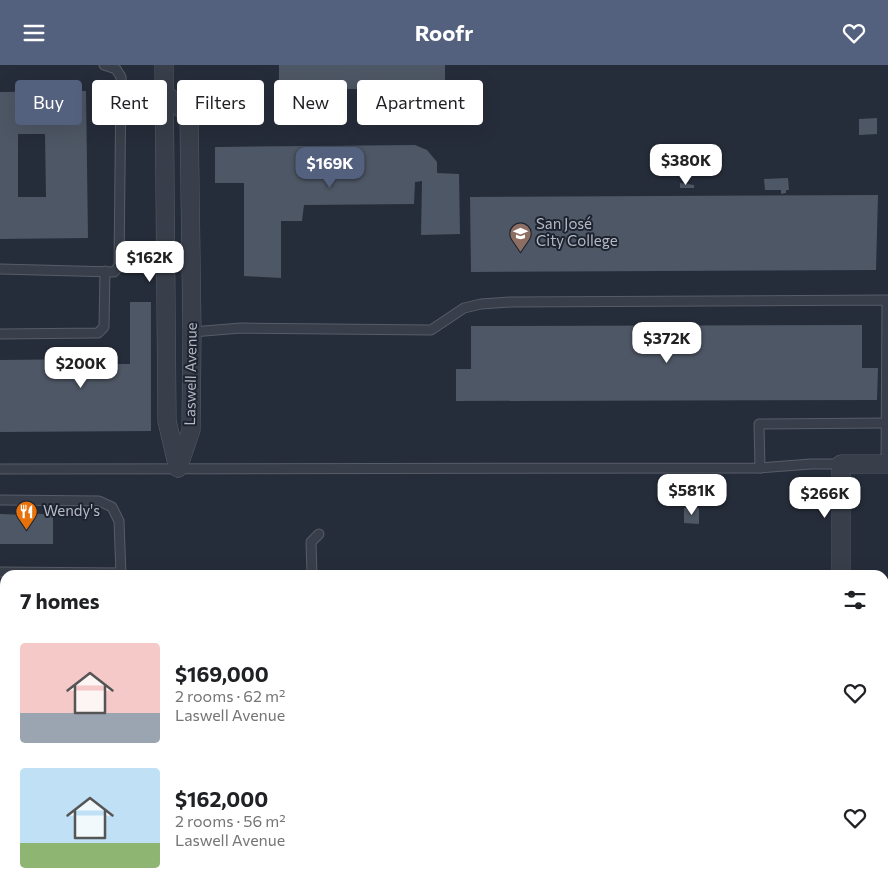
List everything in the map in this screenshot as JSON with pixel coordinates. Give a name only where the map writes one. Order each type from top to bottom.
[{"type":"street","name":"Laswell Avenue","points":[[164,65],[164,80]]},
{"type":"street","name":"Laswell Avenue","points":[[167,96],[189,115],[192,332],[191,430],[178,468]]},
{"type":"street","name":"Laswell Avenue","points":[[164,125],[167,421],[178,468]]},
{"type":"street","points":[[840,570],[841,464],[887,464]]},
{"type":"lane","points":[[0,269],[114,272],[119,266],[121,77],[116,69],[104,65]]},
{"type":"lane","points":[[0,334],[98,333],[104,327],[106,315],[105,271]]},
{"type":"lane","points":[[192,332],[241,329],[431,330],[464,308],[481,304],[510,302],[887,300],[887,464]]},
{"type":"lane","points":[[760,469],[759,424],[886,423]]},
{"type":"lane","points":[[0,469],[760,469],[811,464],[841,464]]},
{"type":"lane","points":[[0,500],[99,501],[112,507],[119,521],[121,570]]},
{"type":"lane","points":[[312,570],[311,542],[319,534]]},
{"type":"building","points":[[279,65],[445,65],[445,80],[357,80],[357,89],[347,89],[347,80],[279,80]]},
{"type":"building","points":[[82,91],[86,91],[88,238],[0,239],[0,92],[15,92],[15,125],[82,125]],"holes":[[[18,134],[45,134],[46,197],[18,197]]]},
{"type":"building","points":[[877,118],[877,134],[859,135],[859,119]]},
{"type":"building","points":[[415,145],[427,150],[437,162],[437,173],[459,174],[460,234],[421,235],[422,181],[415,182],[414,204],[304,205],[302,221],[281,221],[281,278],[244,276],[244,183],[215,183],[215,147]]},
{"type":"building","points":[[788,178],[789,190],[786,190],[786,193],[781,194],[781,190],[765,190],[764,179]]},
{"type":"building","points":[[680,183],[694,185],[694,188],[680,188]]},
{"type":"building","points":[[878,195],[876,270],[471,272],[470,197]]},
{"type":"building","points":[[130,302],[151,302],[151,431],[0,432],[0,360],[95,359],[95,364],[130,364]]},
{"type":"building","points":[[862,325],[862,368],[878,368],[877,400],[456,401],[456,369],[471,369],[471,326]]},
{"type":"building","points":[[684,508],[699,508],[699,524],[684,523]]},
{"type":"building","name":"Wendy's","points":[[28,513],[53,515],[53,544],[0,544],[0,514],[28,515]]},
{"type":"place","name":"San José City College","points":[[520,252]]},
{"type":"place","name":"Wendy's","points":[[27,530]]}]
